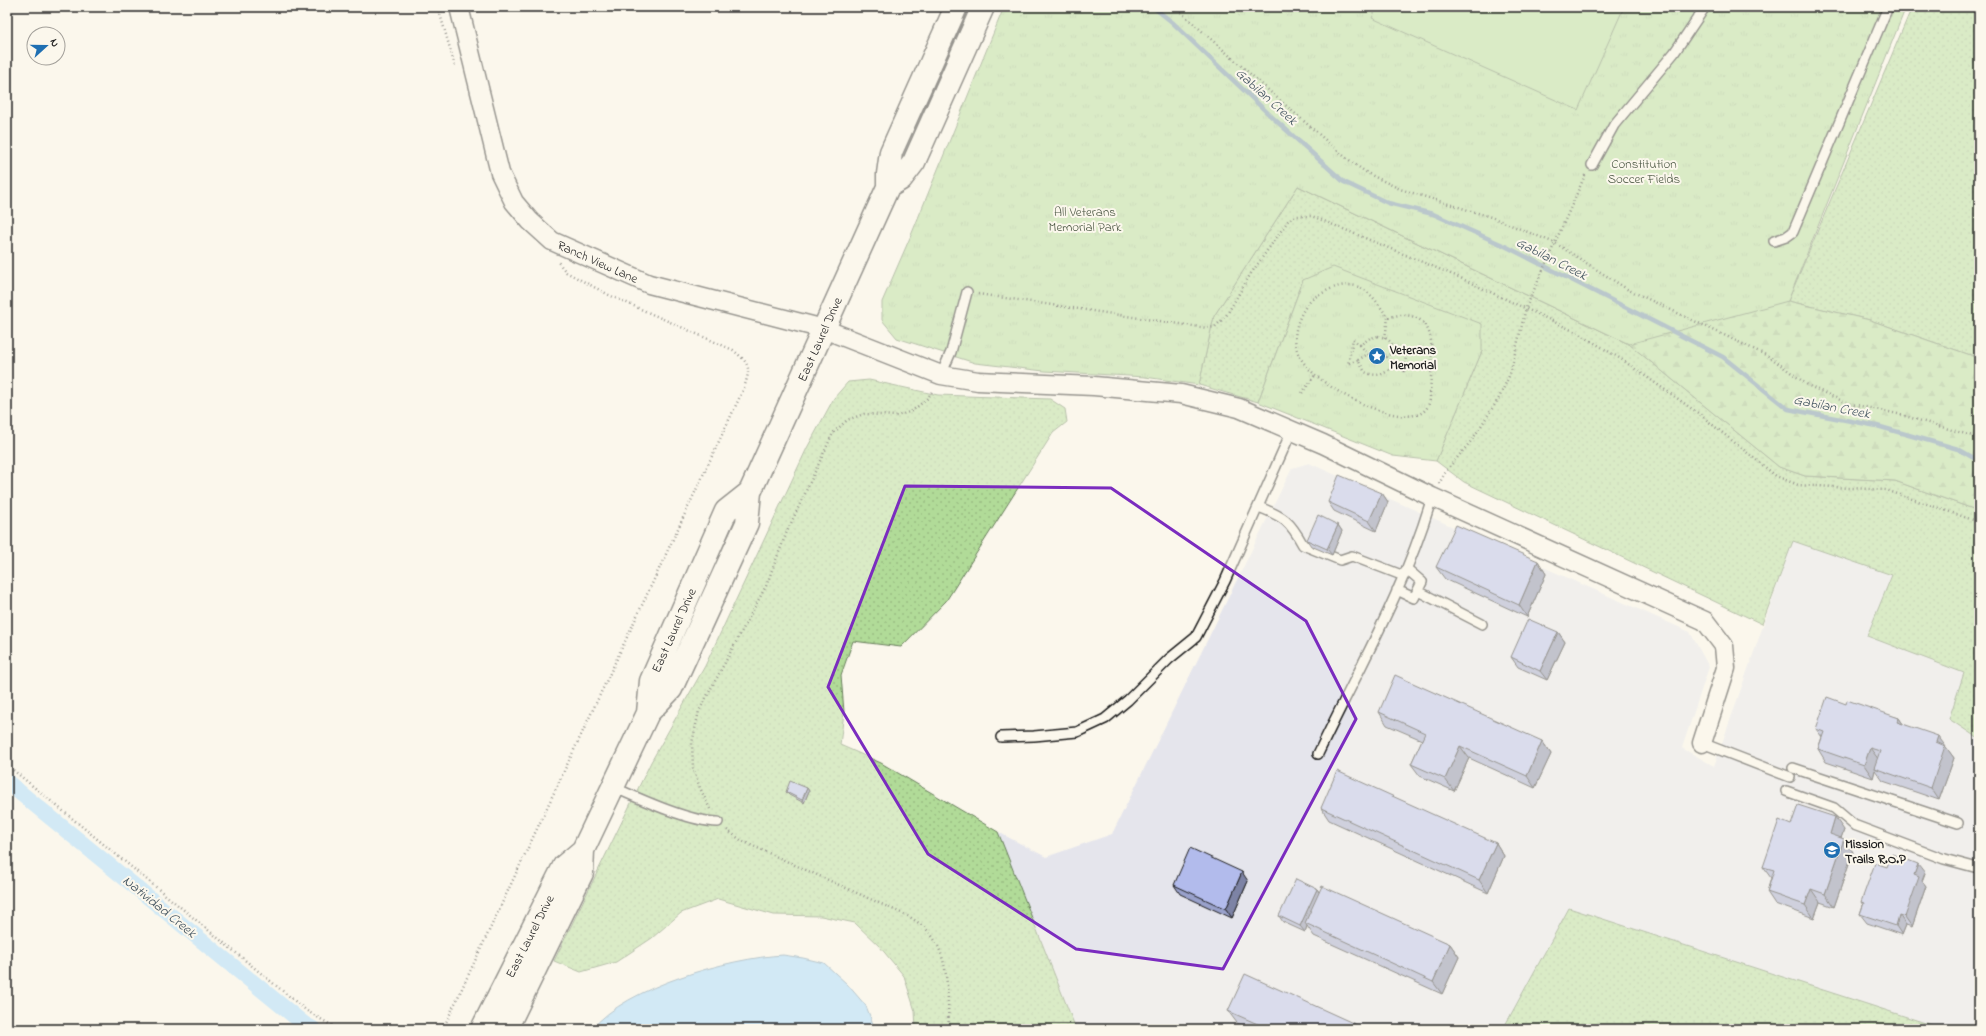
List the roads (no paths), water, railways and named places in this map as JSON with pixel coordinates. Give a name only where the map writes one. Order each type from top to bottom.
[{"type":"main road","name":"East Laurel Drive","points":[[506,1029],[582,873],[583,850],[648,713],[671,689],[747,523],[750,492],[888,187],[891,152],[956,7]]},
{"type":"main road","name":"East Laurel Drive","points":[[888,187],[901,179],[914,162],[983,7]]},
{"type":"main road","name":"East Laurel Drive","points":[[482,1029],[564,866],[583,850]]},
{"type":"street","name":"Ranch View Lane","points":[[459,7],[500,173],[514,202],[530,221],[552,241],[649,284],[824,329],[941,375],[978,381],[1094,386],[1180,394],[1239,408],[1292,430],[1432,497],[1705,621],[1724,646],[1726,668],[1702,743]]},
{"type":"lane","points":[[1592,165],[1614,126],[1674,53],[1705,7]]},
{"type":"lane","points":[[1774,241],[1786,237],[1793,232],[1888,7]]},
{"type":"lane","points":[[941,375],[951,352],[967,292]]},
{"type":"lane","points":[[1001,737],[1077,732],[1104,719],[1128,700],[1169,659],[1196,637],[1225,581],[1292,430]]},
{"type":"lane","points":[[1318,754],[1405,572],[1422,530],[1432,497]]},
{"type":"lane","points":[[1259,507],[1280,516],[1294,528],[1303,545],[1340,560],[1352,556],[1405,572],[1422,582],[1414,598],[1397,590]]},
{"type":"lane","points":[[1418,591],[1482,624]]},
{"type":"lane","points":[[1702,743],[1958,823]]},
{"type":"lane","points":[[613,787],[651,804],[707,822],[718,822]]},
{"type":"lane","points":[[1786,792],[1834,808],[1854,825],[1944,859],[1974,867]]},
{"type":"water","points":[[783,955],[824,963],[847,984],[866,1006],[875,1029],[592,1029],[608,1014],[629,1000],[680,977],[735,962]]},
{"type":"waterway","name":"Gabilan Creek","points":[[1153,7],[1172,22],[1272,117],[1344,182],[1388,203],[1433,214],[1505,246],[1723,357],[1788,409],[1877,426],[1958,449],[1979,461]]},
{"type":"waterway","name":"Natividad Creek","points":[[7,782],[304,1024],[313,1029]]},
{"type":"place","name":"Veterans Memorial","points":[[1377,356]]},
{"type":"place","name":"Mission Trails R.O.P","points":[[1832,850]]},
{"type":"park label","name":"Constitution Soccer Fields","points":[[1644,170]]},
{"type":"park label","name":"All Veterans Memorial Park","points":[[1085,218]]}]
